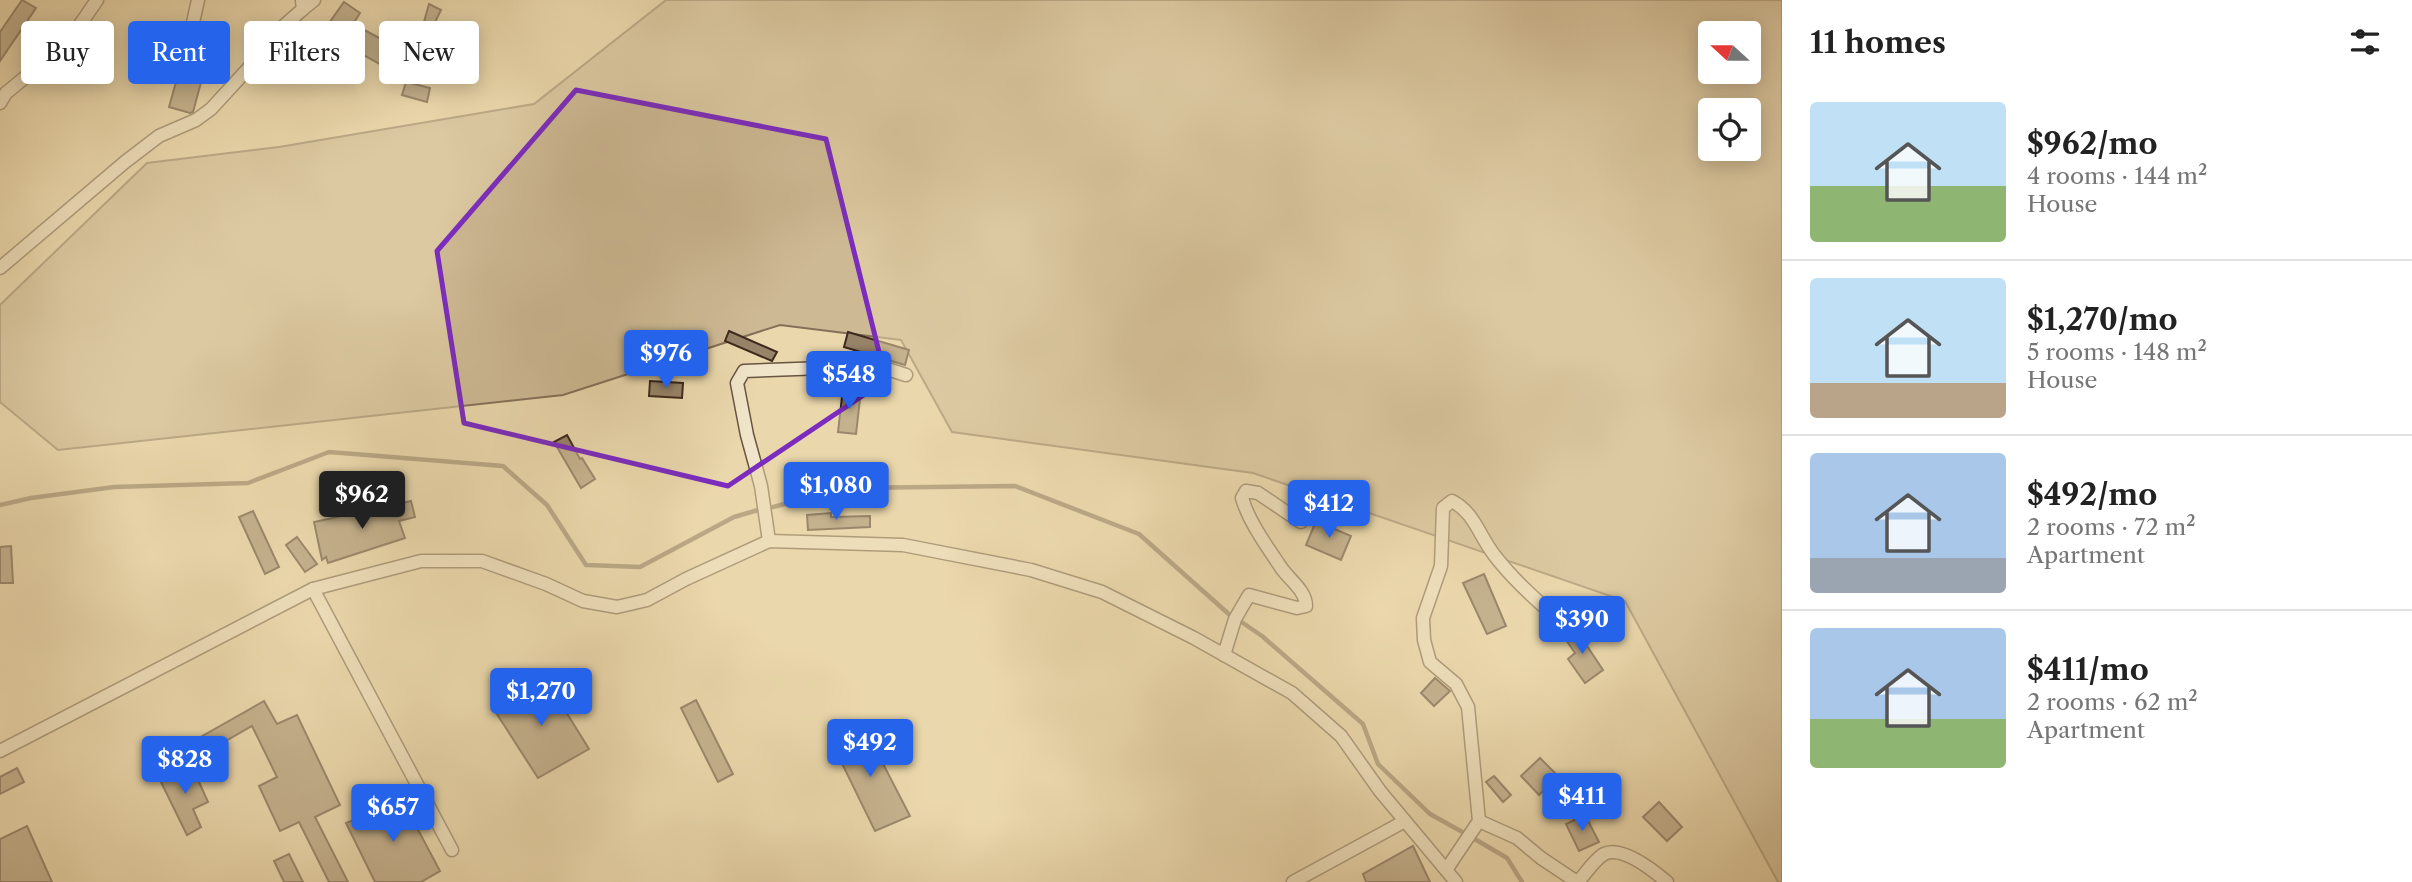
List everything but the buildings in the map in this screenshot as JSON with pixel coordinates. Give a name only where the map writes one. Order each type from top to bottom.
[{"type":"street","points":[[0,103],[6,93],[68,43],[97,0]]},
{"type":"street","points":[[193,21],[198,0]]},
{"type":"street","points":[[0,268],[159,136],[196,120],[211,109],[255,61],[278,31],[306,3]]},
{"type":"street","points":[[769,541],[761,486],[737,383],[744,371],[878,366],[906,374]]},
{"type":"street","points":[[1224,654],[1235,619],[1249,595],[1297,608],[1306,606],[1306,598],[1281,569],[1245,510],[1242,498],[1246,491],[1258,494],[1301,522]]},
{"type":"street","points":[[1446,870],[1479,821],[1468,707],[1456,684],[1430,662],[1423,640],[1423,618],[1441,566],[1443,508],[1452,501],[1465,508],[1500,563],[1564,625]]},
{"type":"street","points":[[0,751],[313,589],[421,561],[482,561],[546,584],[583,601],[617,607],[647,600],[769,541],[903,545],[1031,570],[1102,592],[1224,654],[1292,693],[1341,736],[1380,791],[1456,882]]},
{"type":"street","points":[[313,589],[452,850]]},
{"type":"street","points":[[1293,882],[1405,821]]},
{"type":"street","points":[[1479,821],[1517,838],[1577,882],[1603,855],[1615,852],[1638,861],[1667,882]]},
{"type":"highlighted area","points":[[576,90],[826,139],[886,380],[728,486],[464,423],[437,251]]},
{"type":"shaded area","points":[[666,0],[1782,0],[1782,882],[1778,882],[1625,601],[1253,473],[952,432],[901,340],[780,325],[563,395],[58,450],[0,402],[0,305],[147,163],[279,147],[534,104]]},
{"type":"waterway","points":[[0,505],[114,487],[248,483],[329,452],[503,466],[547,505],[586,565],[640,567],[734,517],[758,510]]},
{"type":"waterway","points":[[773,507],[847,488],[1015,486],[1139,534],[1231,616]]},
{"type":"waterway","points":[[1240,621],[1262,636],[1363,724],[1378,764],[1430,814],[1466,834]]},
{"type":"waterway","points":[[1473,838],[1507,858],[1522,882]]}]
